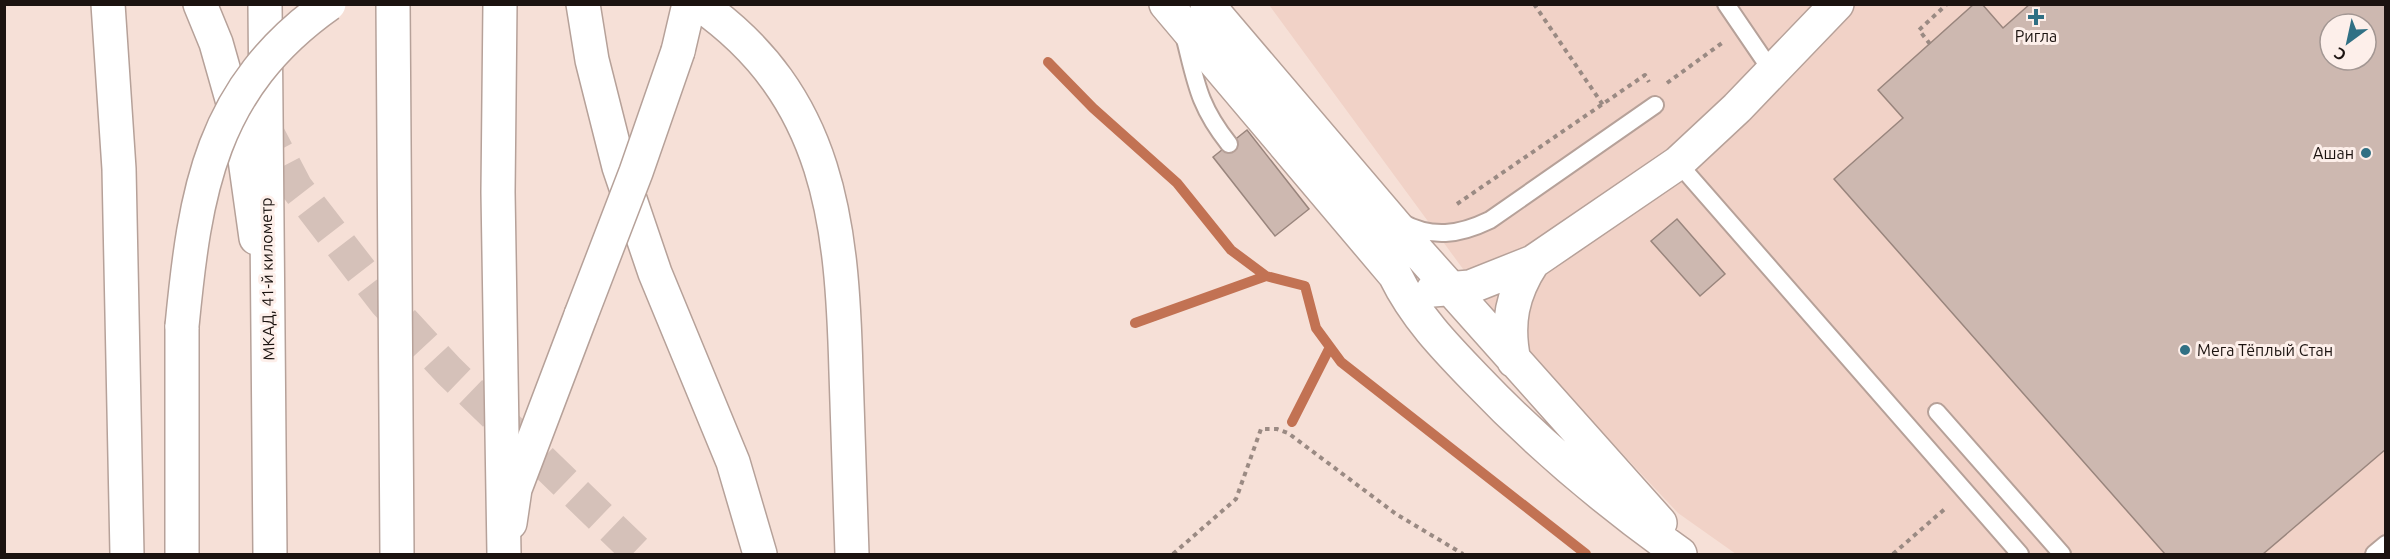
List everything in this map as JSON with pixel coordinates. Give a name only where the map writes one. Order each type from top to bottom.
[{"type":"main road","points":[[108,4],[119,169],[128,555]]},
{"type":"main road","points":[[200,4],[216,43],[241,131],[267,314]]},
{"type":"main road","name":"МКАД, 41-й километр","points":[[264,4],[270,555]]},
{"type":"main road","points":[[182,555],[182,326],[195,214],[209,159],[232,108],[264,62],[304,22],[328,4]]},
{"type":"main road","points":[[393,4],[397,555]]},
{"type":"main road","points":[[500,4],[498,192],[505,555]]},
{"type":"main road","points":[[583,4],[592,60],[619,167],[655,273],[733,462],[760,555]]},
{"type":"main road","points":[[505,555],[516,489],[636,172],[678,51],[689,4]]},
{"type":"main road","points":[[699,4],[721,20],[762,60],[794,106],[819,157],[834,212],[844,302],[852,555]]},
{"type":"main road","points":[[1395,275],[1433,290],[1452,290],[1470,287],[1533,262],[1678,163],[1773,73],[1837,4]]},
{"type":"main road","points":[[1184,9],[1386,213],[1514,361],[1688,555]]},
{"type":"main road","points":[[1184,9],[1395,275],[1408,302],[1428,329],[1505,410],[1620,511],[1680,555]]},
{"type":"main road","points":[[1514,361],[1509,338],[1510,318],[1521,280],[1533,262]]},
{"type":"lane","points":[[1726,4],[1773,73]]},
{"type":"lane","points":[[1184,9],[1199,98],[1212,123],[1229,144]]},
{"type":"lane","points":[[1386,213],[1425,232],[1443,235],[1471,229],[1490,220],[1655,105]]},
{"type":"lane","points":[[1678,163],[2020,555]]},
{"type":"lane","points":[[1938,412],[2062,555]]},
{"type":"lane","points":[[2374,555],[2385,544]]},
{"type":"path","points":[[1534,4],[1603,105]]},
{"type":"path","points":[[1930,44],[1918,30],[1947,4]]},
{"type":"path","points":[[1173,555],[1236,499],[1261,429],[1277,429],[1288,433],[1395,514],[1463,555]]},
{"type":"shaded area","points":[[1269,5],[2385,5],[2385,554],[1736,554],[1678,513],[1513,337]]},
{"type":"building","name":"Мега Тёплый Cтан","points":[[1974,4],[1982,4],[2003,28],[2030,4],[2386,4],[2386,449],[2263,554],[2165,554],[1834,179],[1903,118],[1878,90]]},
{"type":"building","points":[[1247,130],[1309,209],[1275,236],[1213,157]]},
{"type":"building","points":[[1677,219],[1725,274],[1700,296],[1651,241]]},
{"type":"waterway","points":[[1048,62],[1093,108],[1177,183],[1231,250],[1266,276],[1305,286],[1316,328],[1341,362],[1586,554]]},
{"type":"waterway","points":[[1135,323],[1266,276]]},
{"type":"waterway","points":[[1292,422],[1329,349]]},
{"type":"tunnel","points":[[262,122],[296,187],[385,302],[449,371],[639,554]]},
{"type":"place","name":"Ригла","points":[[2036,17]]},
{"type":"place","name":"Ашан","points":[[2366,153]]},
{"type":"place","name":"Мега Тёплый Cтан","points":[[2185,350]]}]
